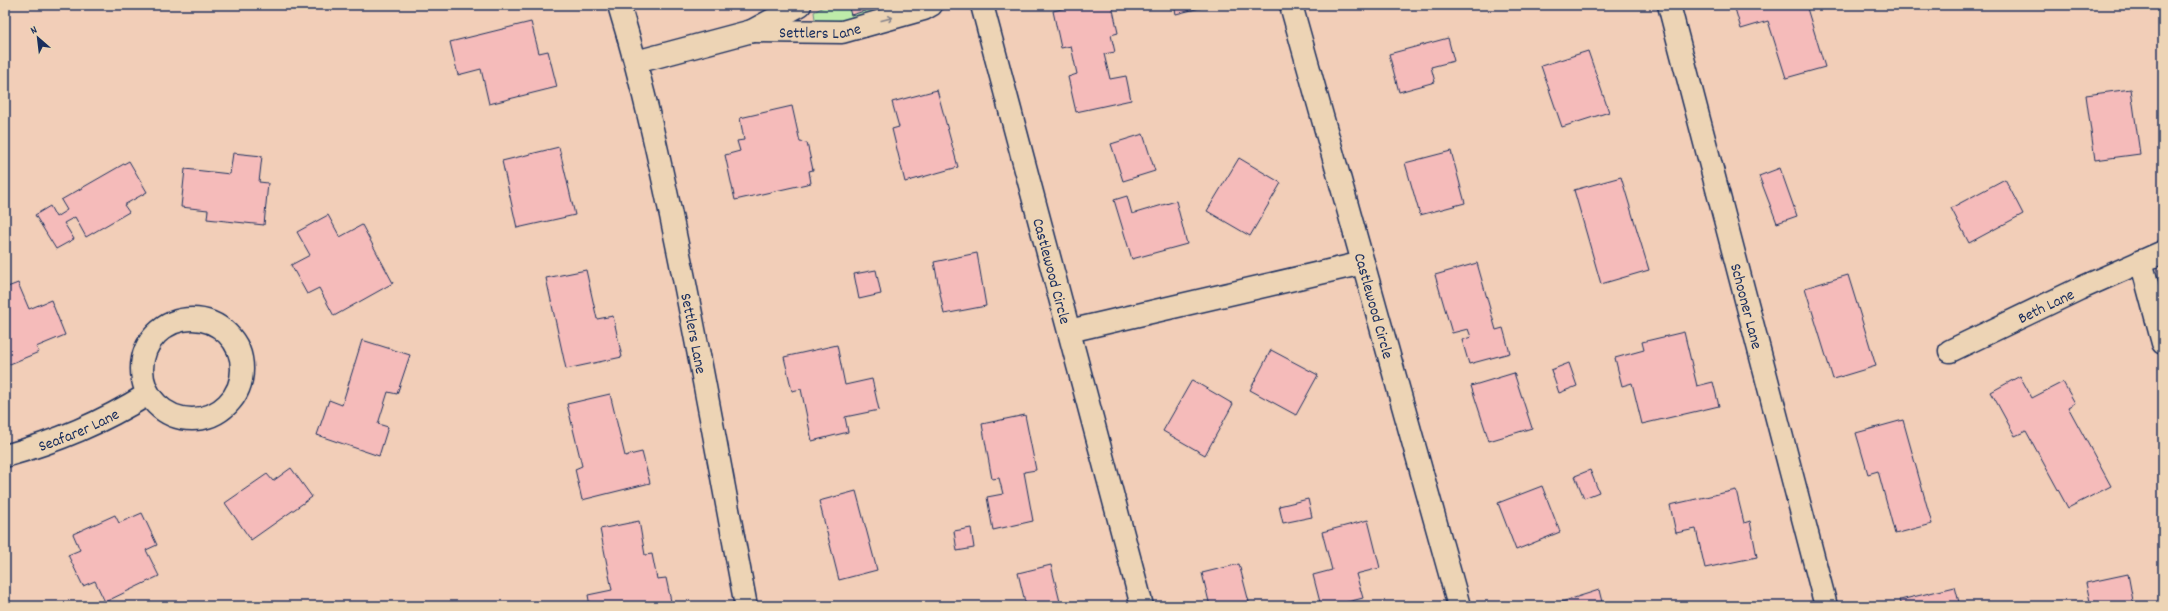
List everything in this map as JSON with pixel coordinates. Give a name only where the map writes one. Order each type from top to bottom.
[{"type":"street","name":"Settlers Lane","points":[[619,5],[636,62],[672,221],[706,387],[746,606]]},
{"type":"street","name":"Settlers Lane","points":[[636,62],[752,31],[800,5]]},
{"type":"street","name":"Settlers Lane","points":[[752,31],[842,32],[924,10],[931,5]]},
{"type":"street","name":"Castlewood Circle","points":[[982,5],[1142,606]]},
{"type":"street","name":"Castlewood Circle","points":[[1291,5],[1459,606]]},
{"type":"street","name":"Schooner Lane","points":[[1669,5],[1826,606]]},
{"type":"street","name":"Beth Lane","points":[[1950,351],[2079,289],[2163,252]]},
{"type":"street","points":[[2141,261],[2163,343]]},
{"type":"street","points":[[1069,331],[1363,263]]},
{"type":"street","points":[[187,320],[206,322],[223,331],[236,346],[241,365],[239,384],[230,400],[216,413],[197,419],[178,417],[161,409],[148,394],[142,375],[144,356],[153,339],[168,326],[187,320]]},
{"type":"street","name":"Seafarer Lane","points":[[5,456],[71,435],[100,422],[148,394]]},
{"type":"green space","points":[[827,5],[900,5],[844,20],[819,22],[815,19],[814,12]]},
{"type":"building","points":[[848,5],[877,5],[878,7],[851,15]]},
{"type":"building","points":[[1079,5],[1112,5],[1118,33],[1111,35],[1115,52],[1104,54],[1110,79],[1126,76],[1131,100],[1076,112],[1068,77],[1077,74],[1071,46],[1061,48],[1053,11]]},
{"type":"building","points":[[1174,5],[1212,5],[1176,14]]},
{"type":"building","points":[[1734,5],[1806,5],[1825,67],[1786,78],[1768,21],[1741,29]]},
{"type":"building","points":[[531,22],[539,53],[548,51],[557,87],[489,104],[481,69],[458,75],[450,42]]},
{"type":"building","points":[[1448,38],[1454,61],[1431,67],[1435,82],[1399,92],[1389,54]]},
{"type":"building","points":[[1588,51],[1609,112],[1562,127],[1541,66]]},
{"type":"building","points":[[2131,89],[2140,154],[2095,160],[2086,95]]},
{"type":"building","points":[[937,90],[958,167],[905,182],[892,129],[899,127],[892,102]]},
{"type":"building","points":[[792,106],[800,142],[807,143],[813,170],[809,171],[811,183],[735,200],[725,155],[740,151],[737,141],[744,140],[740,118]]},
{"type":"building","points":[[1143,134],[1155,171],[1123,181],[1111,144]]},
{"type":"building","points":[[559,147],[575,215],[517,228],[502,161]]},
{"type":"building","points":[[1451,151],[1465,203],[1420,215],[1405,163]]},
{"type":"building","points":[[233,153],[262,156],[259,182],[268,183],[264,225],[207,219],[208,210],[181,207],[185,169],[230,174]]},
{"type":"building","points":[[1239,158],[1281,183],[1250,236],[1207,211]]},
{"type":"building","points":[[129,161],[147,192],[124,205],[129,212],[86,237],[75,217],[64,223],[74,239],[56,249],[35,215],[50,206],[56,217],[67,210],[61,200]]},
{"type":"building","points":[[1780,168],[1797,216],[1777,223],[1759,176]]},
{"type":"building","points":[[1621,177],[1649,270],[1601,284],[1574,190]]},
{"type":"building","points":[[2005,179],[2023,214],[1969,243],[1951,208]]},
{"type":"building","points":[[1127,196],[1132,214],[1176,201],[1187,244],[1132,259],[1114,200]]},
{"type":"building","points":[[328,215],[340,237],[362,225],[393,283],[334,316],[319,288],[307,294],[291,265],[310,255],[297,232]]},
{"type":"building","points":[[977,253],[986,306],[944,314],[934,262]]},
{"type":"building","points":[[1477,263],[1496,330],[1503,328],[1510,353],[1469,364],[1462,340],[1471,337],[1468,329],[1452,333],[1435,275]]},
{"type":"building","points":[[586,270],[597,319],[613,316],[622,357],[566,369],[546,278]]},
{"type":"building","points":[[876,270],[881,294],[859,299],[854,274]]},
{"type":"building","points":[[1848,275],[1876,366],[1833,379],[1805,288]]},
{"type":"building","points":[[18,283],[29,309],[51,300],[65,335],[36,347],[39,352],[5,366],[5,288]]},
{"type":"building","points":[[1684,332],[1697,386],[1713,382],[1719,406],[1642,424],[1632,383],[1622,386],[1615,358],[1644,350],[1642,342]]},
{"type":"building","points":[[362,340],[410,355],[397,394],[388,392],[378,424],[388,427],[379,456],[317,435],[329,400],[342,405]]},
{"type":"building","points":[[837,345],[845,385],[872,379],[879,410],[845,417],[848,432],[812,441],[801,389],[792,391],[784,357]]},
{"type":"building","points":[[1271,350],[1318,375],[1296,415],[1250,390]]},
{"type":"building","points":[[1569,363],[1577,386],[1559,393],[1551,370]]},
{"type":"building","points":[[1514,373],[1532,428],[1489,441],[1471,386]]},
{"type":"building","points":[[2020,376],[2032,398],[2063,382],[2075,403],[2068,407],[2111,486],[2068,508],[2026,431],[2015,436],[1991,392]]},
{"type":"building","points":[[1192,380],[1233,404],[1205,455],[1163,431]]},
{"type":"building","points":[[610,394],[625,456],[642,452],[650,483],[582,500],[575,469],[582,466],[567,404]]},
{"type":"building","points":[[1025,415],[1036,470],[1024,472],[1033,521],[993,530],[987,497],[1003,494],[999,478],[992,479],[982,424]]},
{"type":"building","points":[[1903,420],[1932,524],[1895,534],[1878,471],[1868,474],[1856,433]]},
{"type":"building","points":[[291,468],[312,497],[251,540],[225,503],[267,474],[273,481]]},
{"type":"building","points":[[1590,470],[1599,492],[1584,498],[1575,476]]},
{"type":"building","points":[[1542,486],[1560,532],[1516,550],[1498,503]]},
{"type":"building","points":[[1736,490],[1744,523],[1750,521],[1757,557],[1705,568],[1696,529],[1676,533],[1670,505]]},
{"type":"building","points":[[856,491],[877,570],[839,580],[819,501]]},
{"type":"building","points":[[1308,499],[1312,517],[1283,523],[1279,506]]},
{"type":"building","points":[[142,513],[157,545],[146,550],[159,576],[105,602],[95,581],[83,586],[68,555],[80,550],[73,534],[115,515],[119,523]]},
{"type":"building","points":[[1368,520],[1380,568],[1356,574],[1363,598],[1332,606],[1321,606],[1313,575],[1332,570],[1322,532]]},
{"type":"building","points":[[639,521],[645,555],[652,554],[657,579],[666,578],[672,606],[590,606],[588,595],[612,590],[600,529]]},
{"type":"building","points":[[971,528],[974,548],[957,551],[954,531]]},
{"type":"building","points":[[1239,564],[1250,606],[1210,606],[1202,573]]},
{"type":"building","points":[[1051,565],[1061,606],[1026,606],[1018,573]]},
{"type":"building","points":[[2128,574],[2134,606],[2091,606],[2086,583]]},
{"type":"building","points":[[1955,587],[1960,606],[1902,606],[1900,600]]},
{"type":"building","points":[[1599,590],[1603,606],[1549,606]]}]
